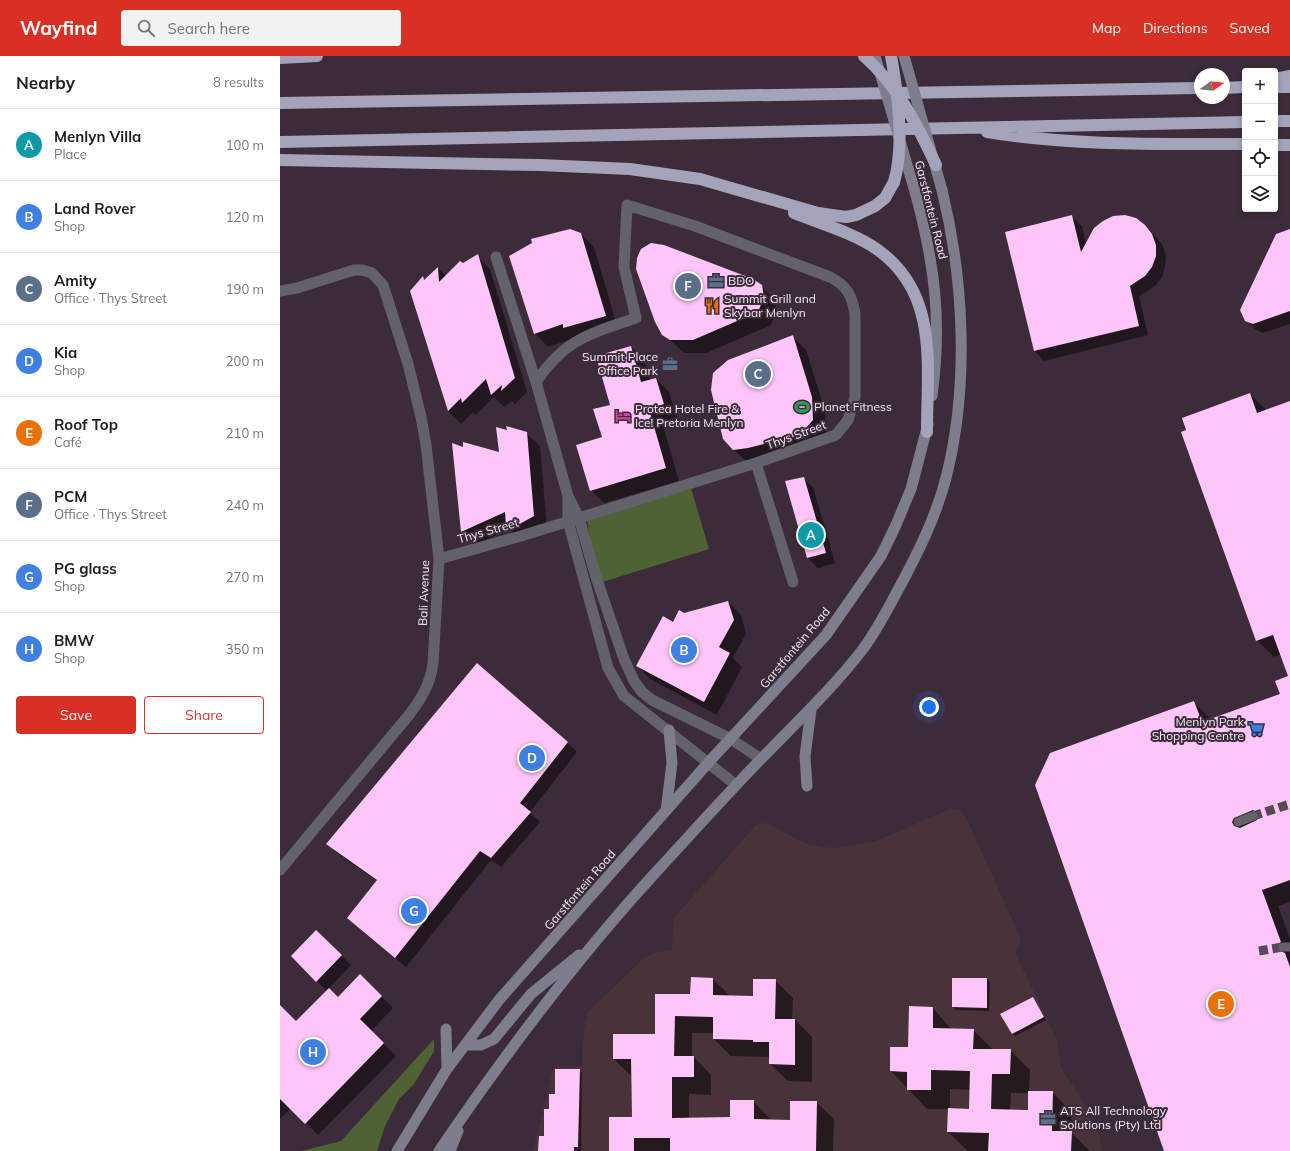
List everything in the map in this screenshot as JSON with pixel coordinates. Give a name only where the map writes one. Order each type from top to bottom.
[{"type":"highway","points":[[280,58],[317,56]]},
{"type":"highway","points":[[864,56],[879,70],[896,91],[926,143],[936,165]]},
{"type":"highway","points":[[280,160],[532,165],[630,169],[700,179],[818,213],[846,217],[856,215],[875,206],[885,198],[894,182],[898,169],[900,142],[896,91],[891,56]]},
{"type":"highway","points":[[1278,78],[1290,76]]},
{"type":"highway","points":[[1230,87],[1242,86]]},
{"type":"highway","points":[[1278,87],[1290,86]]},
{"type":"highway","points":[[280,103],[1194,88]]},
{"type":"highway","points":[[1278,121],[1290,121]]},
{"type":"highway","points":[[280,142],[1242,122]]},
{"type":"highway","points":[[957,127],[1029,139],[1075,142],[1242,144]]},
{"type":"highway","points":[[1278,145],[1290,145]]},
{"type":"highway","points":[[739,190],[877,249],[895,264],[909,281],[918,299],[926,330],[927,432]]},
{"type":"main road","name":"Garstfontein Road","points":[[397,1151],[446,1069],[499,1000],[708,763],[826,635],[881,556],[896,525],[911,489],[927,432],[934,379],[938,323],[933,270],[916,195],[875,56]]},
{"type":"main road","name":"Garstfontein Road","points":[[439,1151],[464,1114],[589,948],[736,785],[811,710],[864,646],[884,616],[927,532],[946,476],[956,421],[960,360],[960,311],[957,272],[947,212],[936,165],[904,56]]},
{"type":"main road","points":[[807,786],[805,756],[811,710]]},
{"type":"main road","points":[[666,811],[672,763],[669,730]]},
{"type":"main road","points":[[465,1045],[480,1045],[494,1039],[541,985],[589,948]]},
{"type":"main road","points":[[446,1029],[446,1069]]},
{"type":"main road","points":[[450,1151],[464,1114]]},
{"type":"street","name":"Thys Street","points":[[439,559],[579,518],[756,463],[836,435],[848,420],[855,397],[855,314],[851,295],[841,283],[823,274],[695,226],[627,205],[624,267],[636,318],[580,339],[564,349],[549,362],[536,382]]},
{"type":"street","points":[[496,257],[536,382],[568,496],[579,518],[596,577],[624,658],[634,681],[642,692],[652,700],[731,739],[761,759]]},
{"type":"street","name":"Bali Avenue","points":[[280,291],[297,288],[354,270],[362,270],[372,273],[383,285],[408,364],[421,417],[426,445],[439,559],[433,664],[431,678],[424,695],[280,870]]},
{"type":"street","points":[[756,463],[793,582]]},
{"type":"street","points":[[568,496],[568,521],[608,668],[624,696],[669,730],[736,785]]},
{"type":"street","points":[[1238,822],[1253,816]]},
{"type":"shaded area","points":[[950,809],[959,810],[966,817],[1019,935],[1021,940],[1015,953],[1058,1042],[1060,1066],[1082,1100],[1099,1136],[1102,1151],[533,1151],[554,1066],[582,1067],[584,1029],[588,1012],[645,957],[658,952],[672,951],[673,919],[756,825],[767,823],[804,843],[836,848],[874,842]]},
{"type":"green space","points":[[691,488],[709,549],[599,583],[587,521]]},
{"type":"green space","points":[[434,1039],[434,1051],[414,1084],[399,1099],[385,1126],[377,1151],[301,1151],[341,1141]]},
{"type":"building","points":[[1072,215],[1081,252],[1094,228],[1113,216],[1125,215],[1136,218],[1145,225],[1152,234],[1156,245],[1156,256],[1152,267],[1145,276],[1130,286],[1139,326],[1034,351],[1005,232]]},
{"type":"building","points":[[570,229],[581,233],[606,316],[563,328],[563,324],[534,334],[509,256],[532,243],[531,239]]},
{"type":"building","points":[[1290,229],[1290,311],[1253,324],[1245,321],[1240,310],[1276,234]]},
{"type":"building","points":[[651,243],[664,245],[753,279],[762,285],[764,297],[758,312],[693,340],[670,340],[662,335],[655,322],[636,269],[637,258],[641,249]]},
{"type":"building","points":[[478,254],[515,378],[501,391],[502,385],[491,395],[486,379],[462,403],[461,398],[448,411],[410,291],[423,276],[424,280],[438,267],[439,282],[460,261],[463,263]]},
{"type":"building","points":[[793,335],[812,397],[813,420],[800,435],[748,448],[733,450],[723,439],[711,390],[713,373],[728,360]]},
{"type":"building","name":"Protea Hotel Fire & Ice! Pretoria Menlyn","points":[[631,346],[641,382],[656,378],[664,404],[649,409],[666,468],[590,491],[576,445],[602,437],[593,409],[610,405],[596,356]]},
{"type":"building","points":[[1250,393],[1257,413],[1290,401],[1290,880],[1262,890],[1281,942],[1278,944],[1278,950],[1285,953],[1290,967],[1290,1151],[1164,1151],[1035,785],[1050,753],[1194,701],[1202,722],[1280,694],[1275,681],[1288,676],[1273,635],[1256,641],[1181,432],[1186,430],[1182,418]],"holes":[[[1253,810],[1259,814],[1257,820],[1240,828],[1234,826],[1232,822],[1234,818]]]},
{"type":"building","points":[[506,426],[527,432],[534,516],[516,526],[516,521],[506,526],[505,512],[461,532],[452,443],[463,447],[463,442],[499,452],[496,427],[507,430]]},
{"type":"building","points":[[804,477],[826,553],[807,558],[785,481]]},
{"type":"building","points":[[728,601],[734,620],[719,647],[730,653],[704,702],[636,666],[663,616],[673,622],[679,610],[684,613]]},
{"type":"building","points":[[477,663],[568,742],[520,803],[531,812],[491,858],[480,851],[395,958],[347,918],[377,880],[326,844]]},
{"type":"building","points":[[316,930],[342,955],[316,982],[291,956]]},
{"type":"building","points":[[360,974],[382,996],[360,1019],[384,1043],[305,1124],[280,1099],[280,1005],[296,1021],[329,988],[338,997]]},
{"type":"building","points":[[691,977],[713,978],[713,995],[753,996],[753,979],[776,979],[775,1019],[795,1019],[795,1065],[769,1064],[769,1042],[713,1039],[713,1017],[675,1016],[674,1056],[694,1056],[694,1077],[672,1077],[672,1118],[730,1117],[730,1100],[754,1100],[754,1119],[790,1120],[790,1101],[817,1101],[816,1151],[670,1151],[670,1138],[634,1138],[634,1151],[609,1151],[609,1117],[632,1117],[631,1059],[613,1059],[613,1034],[655,1034],[655,994],[690,994]]},
{"type":"building","points":[[952,978],[987,978],[987,1008],[952,1007]]},
{"type":"building","points":[[1033,997],[1044,1017],[1012,1034],[1000,1014]]},
{"type":"building","points":[[909,1006],[933,1007],[933,1028],[974,1029],[973,1049],[1011,1049],[1010,1074],[992,1074],[991,1109],[1028,1110],[1028,1091],[1053,1091],[1052,1131],[1072,1131],[1071,1151],[988,1151],[989,1133],[947,1132],[948,1108],[969,1109],[970,1071],[931,1070],[931,1090],[907,1090],[907,1072],[890,1071],[890,1047],[908,1047]]},
{"type":"building","points":[[555,1069],[580,1069],[578,1147],[574,1147],[574,1151],[538,1151],[539,1136],[544,1136],[544,1109],[549,1109],[549,1094],[555,1094]]},
{"type":"tunnel","points":[[1253,816],[1290,804]]},
{"type":"tunnel","points":[[1259,951],[1283,947]]},
{"type":"place","name":"BDO","points":[[716,281]]},
{"type":"place","name":"PCM","points":[[688,286]]},
{"type":"place","name":"Summit Grill and Skybar Menlyn","points":[[712,306]]},
{"type":"place","name":"Summit Place Office Park","points":[[670,364]]},
{"type":"place","name":"Amity","points":[[758,374]]},
{"type":"place","name":"Planet Fitness","points":[[802,407]]},
{"type":"place","name":"Protea Hotel Fire & Ice! Pretoria Menlyn","points":[[623,416]]},
{"type":"place","name":"Menlyn Villa","points":[[811,535]]},
{"type":"place","name":"Land Rover","points":[[684,650]]},
{"type":"place","name":"Menlyn Park Shopping Centre","points":[[1256,729]]},
{"type":"place","name":"Kia","points":[[532,758]]},
{"type":"place","name":"PG glass","points":[[414,911]]},
{"type":"place","name":"Roof Top","points":[[1221,1004]]},
{"type":"place","name":"BMW","points":[[313,1052]]},
{"type":"place","name":"ATS All Technology Solutions (Pty) Ltd","points":[[1048,1118]]}]
